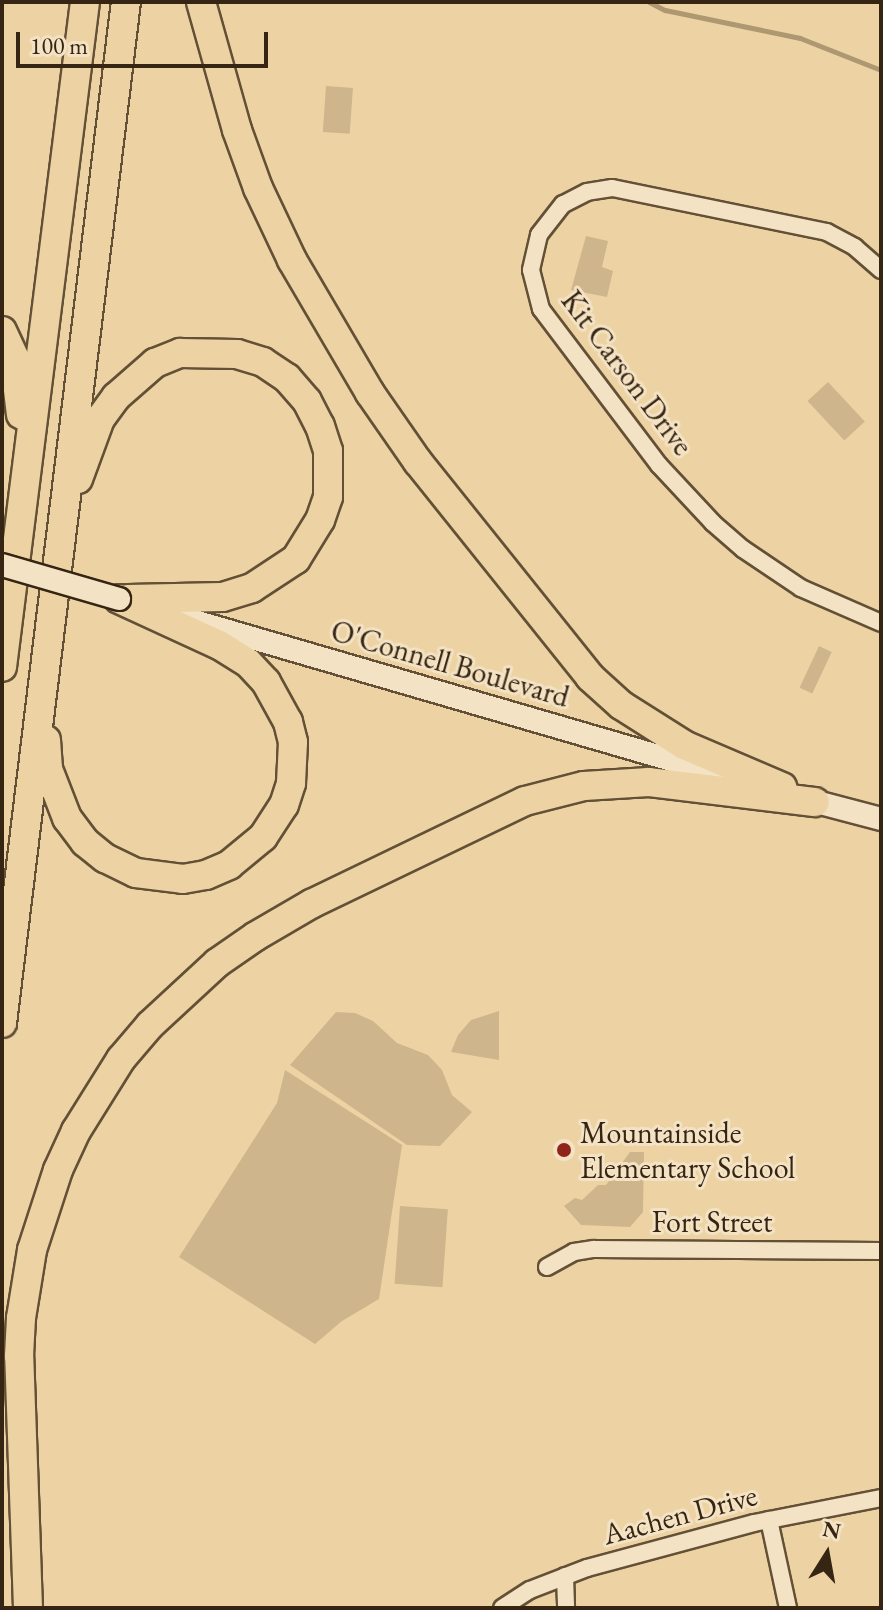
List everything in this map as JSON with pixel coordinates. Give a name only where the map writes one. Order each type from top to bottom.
[{"type":"highway","points":[[9,554],[85,2]]},
{"type":"highway","points":[[2,1023],[126,2]]},
{"type":"highway","points":[[201,2],[237,130],[258,188],[292,260],[353,366],[418,462],[590,677],[621,705],[684,745],[815,802]]},
{"type":"highway","points":[[2,331],[14,357],[20,396],[9,554],[10,598],[2,667]]},
{"type":"highway","points":[[57,553],[86,452],[100,419],[136,376],[155,363],[180,353],[206,351],[237,354],[263,362],[287,378],[307,401],[328,451],[328,497],[320,520],[303,550],[273,576],[252,588],[222,597],[119,599]]},
{"type":"highway","points":[[2,627],[10,598]]},
{"type":"highway","points":[[51,608],[46,737],[48,769],[67,818],[85,842],[105,858],[136,873],[183,879],[206,875],[249,851],[284,805],[294,762],[288,722],[266,682],[248,663],[219,645],[119,599]]},
{"type":"highway","points":[[27,1608],[19,1356],[26,1284],[35,1238],[58,1170],[96,1095],[121,1059],[181,994],[217,963],[311,904],[487,818],[557,790],[649,782],[815,802]]},
{"type":"highway","points":[[2,1354],[27,1608]]},
{"type":"main road","name":"O'Connell Boulevard","points":[[9,554],[119,599],[881,819]]},
{"type":"street","name":"Kit Carson Drive","points":[[880,620],[801,588],[775,572],[704,514],[659,465],[541,309],[531,270],[539,235],[563,204],[587,192],[612,188],[827,232],[855,247],[881,270]]},
{"type":"street","name":"Fort Street","points":[[547,1267],[574,1252],[594,1249],[881,1251]]},
{"type":"street","name":"Aachen Drive","points":[[502,1608],[530,1590],[565,1576],[769,1520],[881,1498]]},
{"type":"street","points":[[769,1520],[788,1608]]},
{"type":"street","points":[[565,1576],[566,1608]]},
{"type":"shaded area","points":[[326,86],[353,88],[350,134],[323,132]]},
{"type":"shaded area","points":[[586,236],[608,241],[602,267],[613,271],[607,297],[571,290]]},
{"type":"shaded area","points":[[828,382],[865,421],[844,441],[808,401]]},
{"type":"shaded area","points":[[819,646],[832,652],[812,694],[800,688]]},
{"type":"shaded area","points":[[499,1011],[499,1060],[451,1052],[458,1035],[471,1020]]},
{"type":"shaded area","points":[[336,1012],[355,1013],[373,1021],[397,1043],[428,1055],[442,1070],[452,1095],[472,1112],[440,1146],[407,1145],[290,1065]]},
{"type":"shaded area","points":[[285,1070],[402,1145],[379,1299],[342,1321],[315,1344],[179,1257],[277,1103]]},
{"type":"shaded area","points":[[630,1152],[644,1152],[643,1212],[630,1227],[581,1225],[564,1206],[575,1198],[582,1200],[598,1185],[606,1185]]},
{"type":"shaded area","points":[[400,1206],[448,1209],[442,1287],[395,1284]]},
{"type":"waterway","points":[[649,2],[665,10],[800,38],[881,70]]},
{"type":"place","name":"Mountainside Elementary School","points":[[564,1150]]}]
